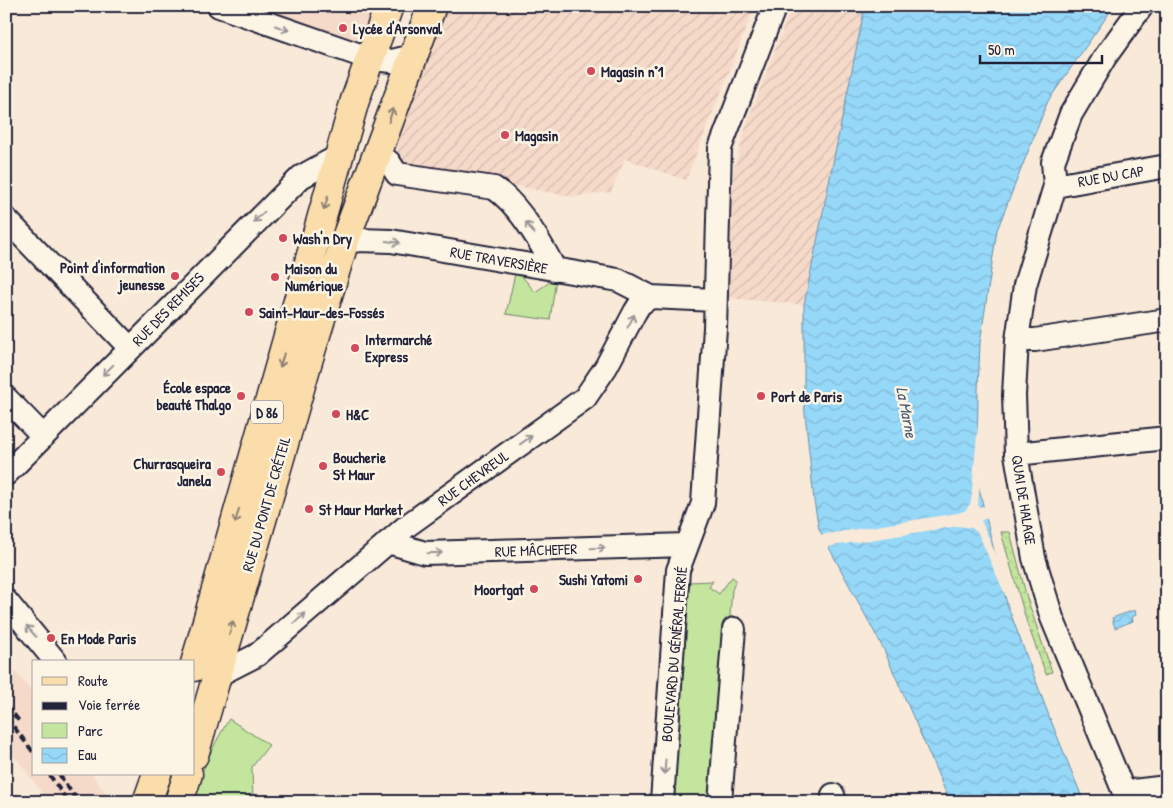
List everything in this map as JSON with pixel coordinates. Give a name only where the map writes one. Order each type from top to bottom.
[{"type":"main road","name":"RUE DU PONT DE CRÉTEIL","points":[[195,748],[206,671],[339,156],[355,100],[389,6]]},
{"type":"main road","name":"RUE DU PONT DE CRÉTEIL","points":[[206,671],[308,361],[344,243],[432,6]]},
{"type":"main road","points":[[179,802],[187,776]]},
{"type":"street","points":[[219,6],[371,58],[392,61],[413,56]]},
{"type":"street","name":"BOULEVARD DU GÉNÉRAL FERRIÉ","points":[[662,802],[678,570],[702,503],[715,300],[720,148],[775,6]]},
{"type":"street","points":[[1055,186],[1053,162],[1071,114],[1105,58],[1142,6]]},
{"type":"street","points":[[378,153],[389,162],[397,174],[494,188],[506,196],[544,249],[555,270]]},
{"type":"street","name":"RUE DES REMISES","points":[[6,474],[301,177],[339,156]]},
{"type":"street","name":"RUE DU CAP","points":[[1055,186],[1167,166]]},
{"type":"street","name":"QUAI DE HALAGE","points":[[1055,186],[1025,285],[1017,340],[1014,394],[1016,454],[1034,558],[1052,618],[1126,797]]},
{"type":"street","points":[[6,219],[130,348]]},
{"type":"street","name":"RUE TRAVERSIÈRE","points":[[344,243],[359,240],[391,242],[618,280],[650,297]]},
{"type":"street","points":[[650,297],[715,300]]},
{"type":"street","name":"RUE CHEVREUL","points":[[206,671],[257,655],[388,542],[585,398],[606,367],[640,304],[650,297]]},
{"type":"street","points":[[1017,340],[1035,340],[1167,320]]},
{"type":"street","points":[[6,398],[43,436]]},
{"type":"street","points":[[1016,454],[1167,438]]},
{"type":"street","name":"RUE MÂCHEFER","points":[[388,542],[425,553],[686,545]]},
{"type":"street","points":[[6,601],[54,660]]},
{"type":"street","points":[[720,802],[734,630]]},
{"type":"street","points":[[1126,797],[1167,786]]},
{"type":"shaded area","name":"Lycée d'Arsonval","points":[[257,6],[373,6],[363,35],[355,40]]},
{"type":"shaded area","points":[[446,6],[755,6],[686,180],[625,159],[611,192],[572,197],[403,163],[396,150]]},
{"type":"shaded area","points":[[792,6],[865,6],[804,305],[729,298],[733,172],[748,120]]},
{"type":"shaded area","points":[[6,660],[32,692],[32,776],[93,776],[112,802],[49,802],[6,745]]},
{"type":"green space","points":[[516,269],[535,292],[556,278],[550,320],[506,314]]},
{"type":"green space","points":[[1001,532],[1010,532],[1027,598],[1052,672],[1046,674],[1027,623]]},
{"type":"green space","points":[[732,577],[736,580],[732,590],[715,802],[666,802],[688,582],[713,581],[709,587],[719,594]]},
{"type":"green space","points":[[229,719],[269,745],[252,767],[253,802],[194,802],[208,759]]},
{"type":"water","name":"La Marne","points":[[865,6],[1114,6],[1048,101],[997,230],[980,343],[978,390],[977,480],[1007,604],[1084,802],[950,802],[884,650],[819,529],[814,501],[804,403],[804,305]]},
{"type":"water","points":[[1135,610],[1136,615],[1132,617],[1133,621],[1115,628],[1112,618]]},
{"type":"pier","points":[[979,412],[980,482],[978,505],[979,507],[986,506],[988,518],[981,520],[1000,564],[1017,622],[978,533],[972,528],[958,526],[826,547],[820,535],[958,513],[966,510],[971,502]]},
{"type":"railway","points":[[6,705],[19,721]]},
{"type":"railway","points":[[6,717],[32,750]]},
{"type":"railway","points":[[50,776],[68,802]]},
{"type":"railway","points":[[60,776],[78,802]]},
{"type":"place","name":"Lycée d'Arsonval","points":[[343,28]]},
{"type":"place","name":"Magasin n°1","points":[[591,71]]},
{"type":"place","name":"Magasin","points":[[505,135]]},
{"type":"place","name":"Wash'n Dry","points":[[283,238]]},
{"type":"place","name":"Point d'information jeunesse","points":[[175,276]]},
{"type":"place","name":"Maison du Numérique","points":[[275,277]]},
{"type":"place","name":"Saint-Maur-des-Fossés","points":[[249,312]]},
{"type":"place","name":"Intermarché Express","points":[[355,348]]},
{"type":"place","name":"École espace beauté Thalgo","points":[[241,396]]},
{"type":"place","name":"Port de Paris","points":[[761,396]]},
{"type":"place","name":"H&C","points":[[336,414]]},
{"type":"place","name":"Boucherie St Maur","points":[[323,466]]},
{"type":"place","name":"Churrasqueira Janela","points":[[221,472]]},
{"type":"place","name":"St Maur Market","points":[[309,509]]},
{"type":"place","name":"Sushi Yatomi","points":[[638,579]]},
{"type":"place","name":"Moortgat","points":[[534,589]]},
{"type":"place","name":"En Mode Paris","points":[[51,638]]}]
